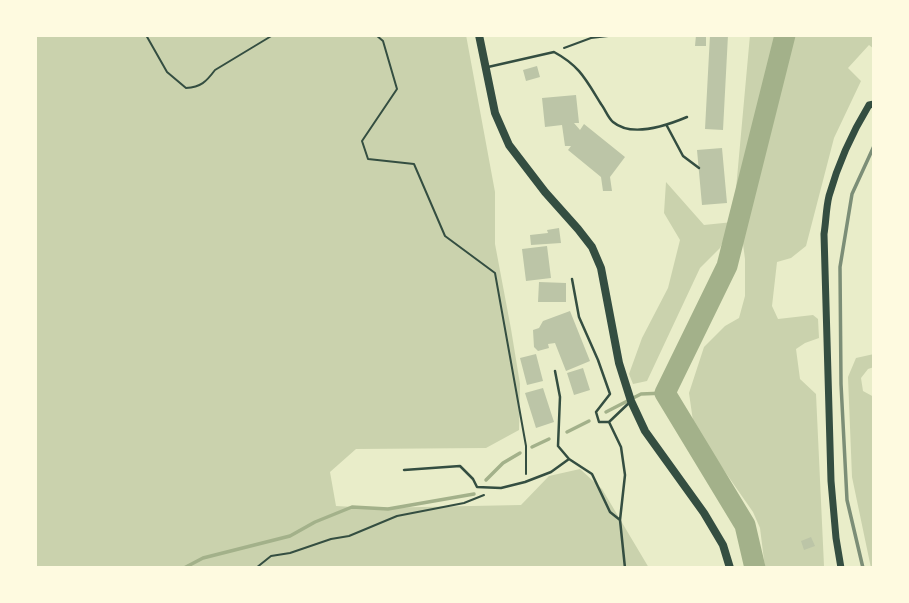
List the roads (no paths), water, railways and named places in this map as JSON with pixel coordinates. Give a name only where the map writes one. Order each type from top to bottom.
[{"type":"main road","points":[[479,35],[495,113],[509,145],[592,247],[601,268],[619,363],[629,397],[645,431],[704,513],[723,545],[730,568]]},
{"type":"street","points":[[841,568],[831,481],[824,234],[828,198],[841,160],[857,125],[871,104]]},
{"type":"lane","points":[[485,67],[554,52],[576,67],[613,122],[626,128],[641,130],[667,126],[687,117]]},
{"type":"lane","points":[[871,104],[874,95]]},
{"type":"lane","points":[[667,126],[683,156],[699,168]]},
{"type":"lane","points":[[572,279],[579,317],[610,394],[596,412],[599,422],[609,422]]},
{"type":"lane","points":[[555,371],[560,397],[558,446],[569,459],[592,474],[611,512],[620,520]]},
{"type":"lane","points":[[609,422],[629,397]]},
{"type":"lane","points":[[609,422],[621,447],[625,475],[620,520],[625,568]]},
{"type":"lane","points":[[404,471],[460,466],[477,487],[501,488],[551,472],[569,459]]},
{"type":"waterway","points":[[755,568],[745,525],[665,393],[727,266],[785,35]]},
{"type":"waterway","points":[[606,412],[641,394],[665,393]]},
{"type":"waterway","points":[[567,432],[589,421]]},
{"type":"waterway","points":[[532,447],[549,439]]},
{"type":"waterway","points":[[486,480],[503,463],[520,453]]},
{"type":"waterway","points":[[184,568],[203,558],[290,536],[352,507],[388,509],[474,494]]},
{"type":"railway","points":[[863,568],[847,500],[841,384],[840,267],[852,194],[874,146]]}]
